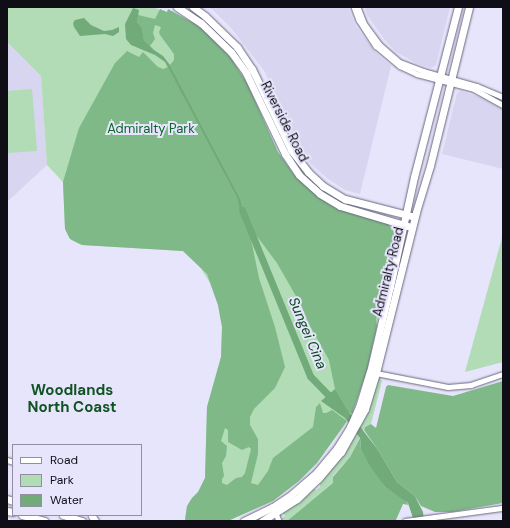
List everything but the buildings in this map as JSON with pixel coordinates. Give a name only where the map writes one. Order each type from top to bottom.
[{"type":"main road","name":"Riverside Road","points":[[177,7],[202,23],[231,52],[251,82],[285,154],[299,175],[320,194],[340,206],[413,227]]},
{"type":"main road","name":"Riverside Road","points":[[193,7],[205,16],[237,47],[252,69],[291,150],[313,177],[323,186],[345,199],[415,216]]},
{"type":"main road","name":"Admiralty Road","points":[[273,513],[297,499],[318,479],[342,452],[356,420],[370,372],[438,77],[458,7]]},
{"type":"main road","name":"Admiralty Road","points":[[356,420],[365,410],[376,372],[415,216],[430,166],[469,7]]},
{"type":"main road","points":[[244,521],[273,513]]},
{"type":"main road","points":[[262,521],[273,513]]},
{"type":"main road","points":[[26,516],[44,521]]},
{"type":"main road","points":[[66,516],[82,521]]},
{"type":"street","points":[[354,7],[363,27],[376,46],[388,57],[400,66],[417,74],[438,77]]},
{"type":"street","points":[[358,7],[364,23],[379,44],[391,55],[412,68],[438,77],[487,89],[503,97]]},
{"type":"street","points":[[450,80],[474,89],[503,105]]},
{"type":"street","points":[[376,372],[448,388],[471,385],[503,374]]},
{"type":"street","points":[[405,521],[424,517],[452,516],[503,508]]},
{"type":"street","points":[[273,513],[279,521]]},
{"type":"shaded area","points":[[207,7],[348,7],[355,25],[376,53],[391,66],[360,194],[345,190],[328,179],[312,165],[297,146],[265,72],[231,28],[213,10]]},
{"type":"shaded area","points":[[365,7],[450,7],[436,65],[431,68],[418,64],[396,52],[384,39],[367,15]]},
{"type":"shaded area","points":[[7,42],[41,76],[47,165],[7,202]]},
{"type":"shaded area","points":[[461,91],[482,98],[503,109],[503,169],[442,154],[457,93]]},
{"type":"green space","name":"Admiralty Park","points":[[7,7],[153,7],[167,13],[267,140],[382,295],[385,293],[359,390],[344,426],[318,461],[186,521],[187,506],[198,492],[205,478],[207,407],[221,357],[222,327],[218,305],[210,283],[200,267],[183,251],[82,245],[73,241],[69,237],[65,229],[63,182],[47,165],[41,76],[7,42]]},
{"type":"green space","points":[[160,9],[167,12],[168,9],[195,24],[205,31],[231,58],[247,83],[278,152],[295,176],[338,208],[387,223],[397,235],[385,293],[381,296],[376,319],[377,326],[367,371],[352,414],[349,412],[335,389],[329,360],[310,326],[301,305],[277,263],[256,235],[246,217],[240,198],[170,65],[174,60],[174,54],[160,35],[159,32],[161,27],[155,25],[153,33],[155,39],[150,46],[144,40],[142,28],[137,22],[138,15],[155,19]]},
{"type":"green space","points":[[127,51],[139,57],[143,52],[158,67],[163,69],[168,67],[237,198],[251,239],[259,278],[275,327],[285,367],[275,388],[254,409],[250,417],[250,425],[258,439],[258,454],[251,483],[258,485],[268,471],[273,458],[313,427],[316,407],[320,403],[323,413],[332,410],[347,421],[317,463],[299,481],[273,501],[228,521],[186,521],[185,519],[187,506],[198,492],[205,478],[207,407],[221,357],[222,327],[218,305],[207,274],[183,251],[82,245],[70,239],[65,229],[63,182],[79,128],[115,63]],"holes":[[[225,428],[228,430],[228,442],[242,450],[249,447],[251,449],[245,473],[242,477],[236,478],[227,485],[222,483],[224,476],[222,463],[226,456],[227,446],[221,441]]]},
{"type":"green space","points":[[32,89],[37,151],[7,153],[7,91]]},
{"type":"green space","points":[[503,234],[503,362],[465,372]]},
{"type":"green space","points":[[380,378],[382,381],[371,424],[365,427],[350,457],[333,476],[333,483],[287,521],[282,521],[282,518],[285,516],[283,513],[313,488],[316,490],[320,487],[320,482],[344,454],[362,423],[376,381]]},
{"type":"green space","points":[[503,381],[503,503],[452,512],[435,512],[421,506],[415,496],[397,482],[364,430],[365,427],[371,424],[376,428],[386,387],[388,385],[453,396]]},
{"type":"green space","points":[[360,438],[361,449],[385,487],[404,499],[409,505],[403,504],[396,520],[287,521],[333,483],[333,477],[350,457]]},
{"type":"water","points":[[133,8],[139,10],[137,22],[142,28],[144,40],[154,50],[163,56],[170,65],[240,198],[246,217],[242,218],[237,198],[165,62],[155,55],[131,45],[126,39],[125,24]]},
{"type":"water","points":[[84,18],[91,25],[104,31],[119,27],[119,32],[113,36],[105,34],[80,36],[73,23],[75,20]]},
{"type":"water","points":[[335,389],[349,412],[378,450],[397,482],[415,496],[423,512],[424,521],[414,521],[408,503],[385,487],[370,466],[361,449],[360,438],[345,418],[321,401]]},
{"type":"waterway","name":"Sungei Cina","points":[[242,210],[310,376],[335,402]]},
{"type":"district","name":"Woodlands North Coast","points":[[72,398]]}]
